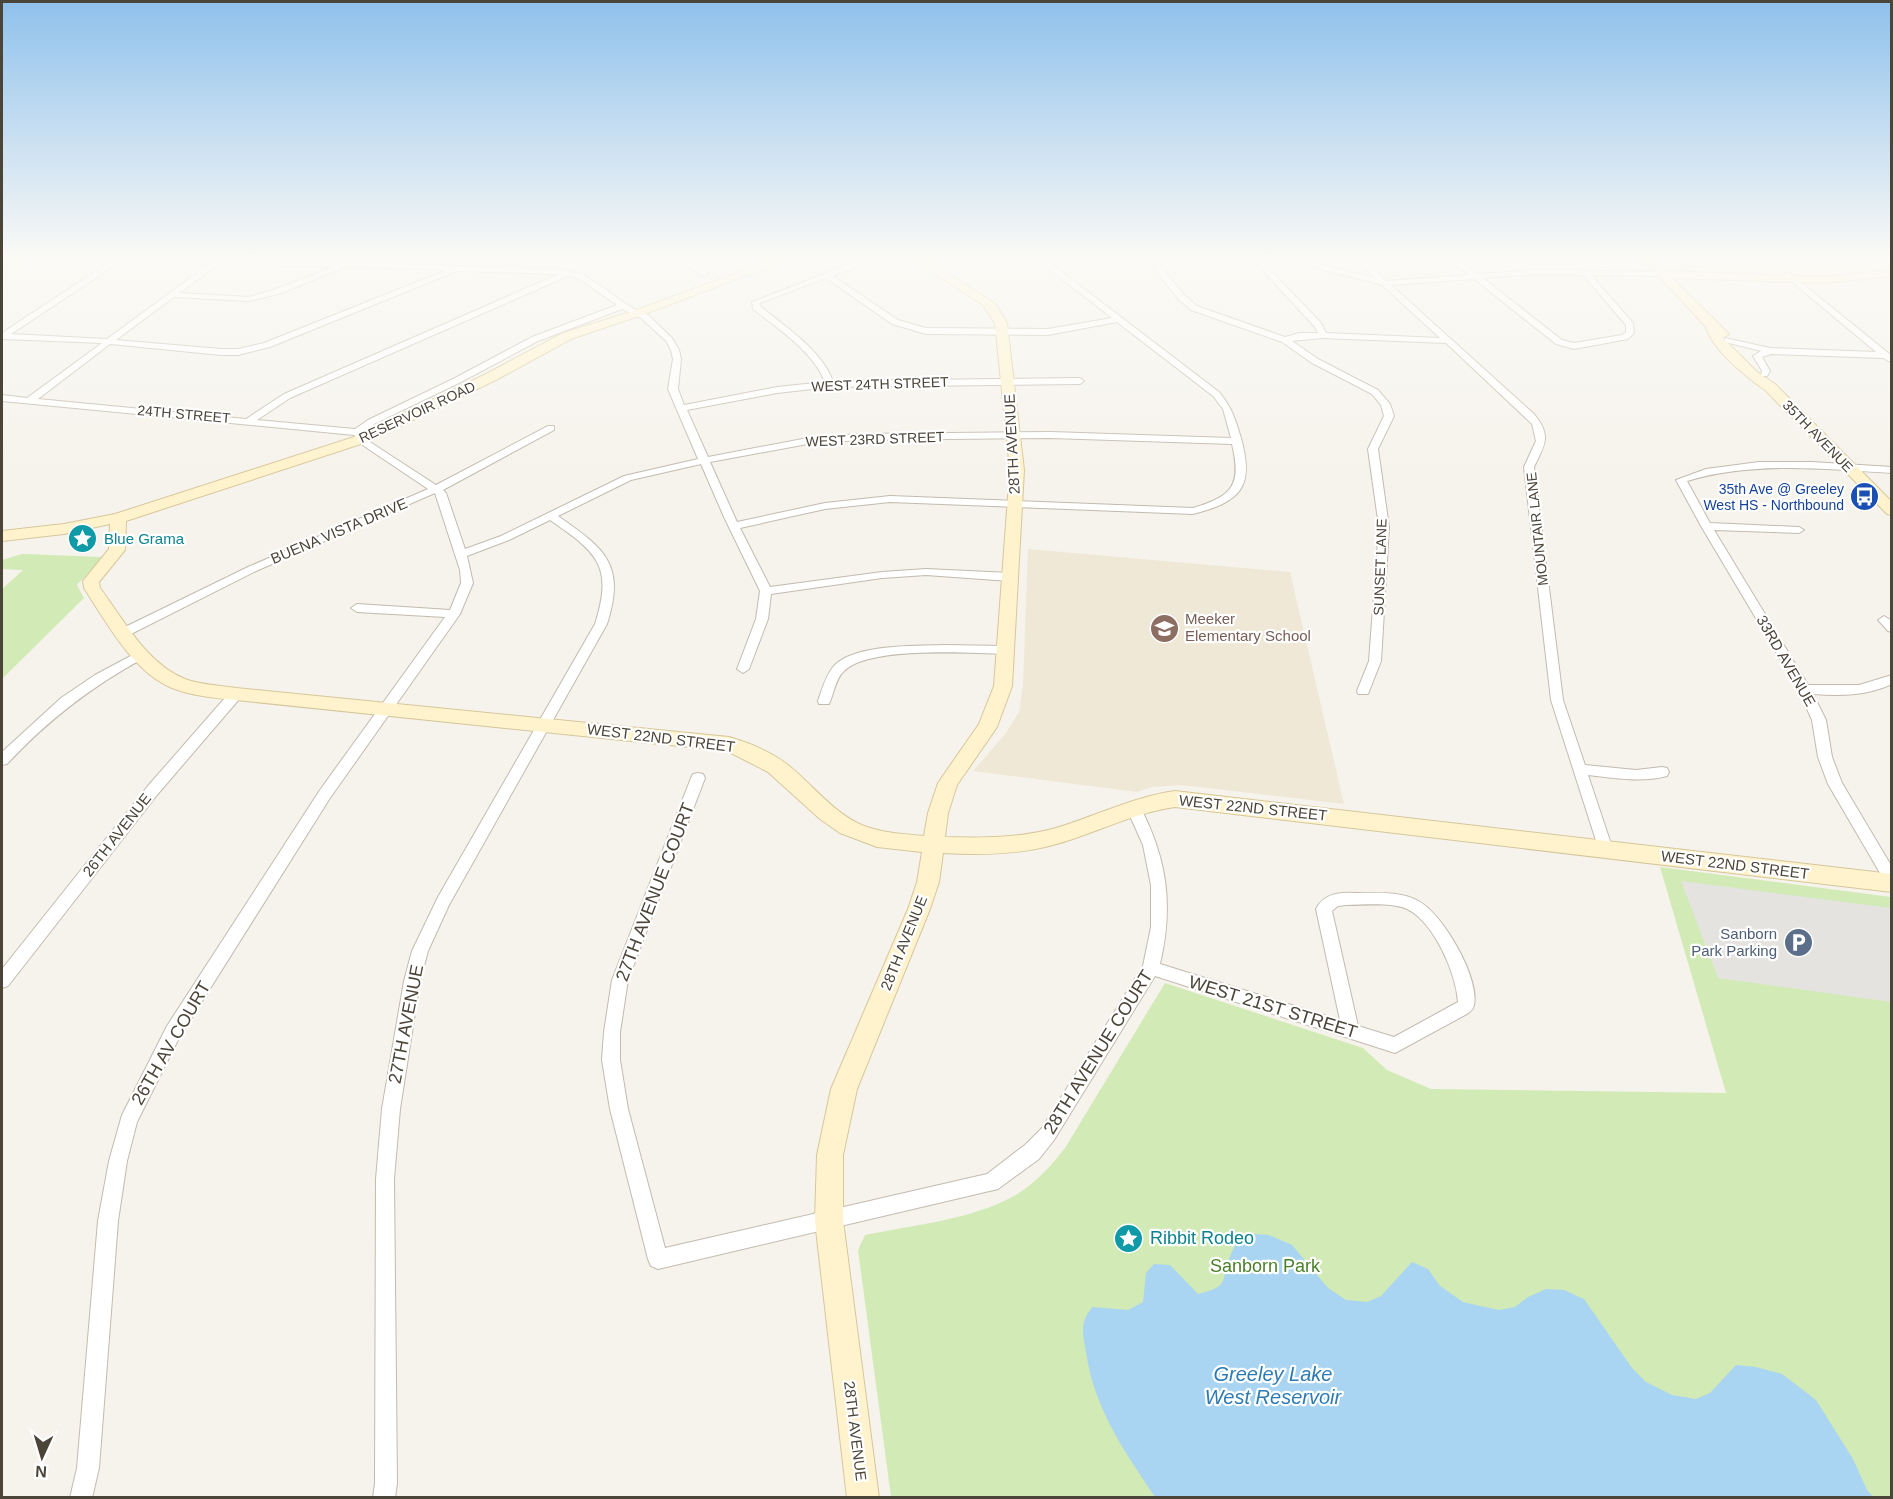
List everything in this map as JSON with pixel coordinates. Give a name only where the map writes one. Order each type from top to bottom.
[{"type":"street","points":[[30,400],[126,329]]},
{"type":"street","points":[[2,336],[221,352],[252,349],[308,329]]},
{"type":"street","points":[[249,421],[287,396],[441,329]]},
{"type":"street","points":[[436,489],[359,436],[371,422],[458,380],[535,339],[562,329]]},
{"type":"street","name":"RESERVOIR ROAD","points":[[2,536],[118,518],[359,436],[471,387],[556,341],[591,329]]},
{"type":"street","points":[[656,329],[669,340],[675,350],[677,360],[673,389],[734,526],[766,591],[762,619],[743,669]]},
{"type":"street","points":[[782,329],[820,362],[829,374],[830,384]]},
{"type":"street","points":[[919,329],[937,332],[1071,329]]},
{"type":"street","name":"28TH AVENUE","points":[[863,1497],[829,1221],[826,1182],[829,1149],[844,1089],[919,909],[928,882],[938,813],[948,783],[987,727],[1003,686],[1017,470],[1002,329]]},
{"type":"street","points":[[734,526],[825,506],[869,500],[916,499],[1176,512],[1205,508],[1230,496],[1241,485],[1243,473],[1228,409],[1216,394],[1132,329]]},
{"type":"street","name":"SUNSET LANE","points":[[1253,329],[1285,340],[1315,361],[1375,392],[1383,400],[1389,413],[1387,425],[1376,439],[1373,449],[1384,526],[1375,661],[1363,691]]},
{"type":"street","points":[[1320,329],[1323,335]]},
{"type":"street","name":"MOUNTAIR LANE","points":[[1435,329],[1531,416],[1541,430],[1542,437],[1529,467],[1557,700],[1606,850]]},
{"type":"street","points":[[1541,329],[1567,345],[1619,338],[1630,333],[1630,329]]},
{"type":"street","name":"35TH AVENUE","points":[[1713,329],[1714,335],[1752,375],[1770,387],[1892,511]]},
{"type":"street","name":"35TH AVENUE","points":[[1715,329],[1764,374],[1770,387]]},
{"type":"street","points":[[1853,329],[1892,361]]},
{"type":"street","points":[[1285,340],[1300,336],[1323,335],[1448,341]]},
{"type":"street","points":[[1728,340],[1770,351],[1884,355]]},
{"type":"street","points":[[1764,374],[1766,371],[1757,356],[1770,351]]},
{"type":"street","name":"WEST 24TH STREET","points":[[681,408],[777,390],[830,384],[1080,381]]},
{"type":"street","name":"24TH STREET","points":[[2,398],[249,421],[359,436]]},
{"type":"street","name":"BUENA VISTA DRIVE","points":[[125,632],[261,565],[436,489],[552,428]]},
{"type":"street","name":"WEST 23RD STREET","points":[[462,554],[505,538],[618,482],[705,460],[825,439],[1014,435],[1235,441]]},
{"type":"street","name":"33RD AVENUE","points":[[1849,468],[1758,465],[1727,468],[1681,480],[1804,689],[1819,720],[1825,757],[1835,784],[1892,882]]},
{"type":"street","points":[[1849,468],[1892,471]]},
{"type":"street","name":"26TH AV COURT","points":[[81,1497],[88,1468],[108,1221],[118,1161],[128,1121],[168,1042],[325,794],[454,614],[467,583],[462,554],[441,493],[436,489]]},
{"type":"street","name":"27TH AVENUE","points":[[384,1497],[385,1179],[391,1109],[412,981],[420,951],[443,902],[601,624],[610,597],[609,583],[600,553],[551,516]]},
{"type":"street","name":"WEST 22ND STREET","points":[[118,518],[119,545],[91,581],[92,588],[140,655],[173,681],[236,694],[729,744],[771,763],[830,814],[859,833],[893,841],[1024,844],[1160,800],[1196,800],[1892,882]]},
{"type":"street","points":[[1706,526],[1799,530]]},
{"type":"street","points":[[766,591],[882,575],[915,573],[1010,577]]},
{"type":"street","points":[[357,608],[454,614]]},
{"type":"street","points":[[824,701],[839,667],[855,657],[953,647],[1005,650]]},
{"type":"street","points":[[2,760],[55,707],[94,679],[140,655]]},
{"type":"street","points":[[1804,689],[1851,692],[1870,689],[1892,679]]},
{"type":"street","name":"26TH AVENUE","points":[[2,981],[152,791],[236,694]]},
{"type":"street","points":[[1579,770],[1636,775],[1662,772]]},
{"type":"street","name":"27TH AVENUE COURT","points":[[698,778],[620,980],[612,1032],[611,1060],[619,1109],[658,1259],[829,1221]]},
{"type":"street","name":"28TH AVENUE COURT","points":[[829,1221],[991,1182],[1032,1152],[1048,1134],[1151,968],[1158,936],[1158,874],[1151,840],[1133,807]]},
{"type":"street","name":"WEST 21ST STREET","points":[[1151,968],[1395,1045],[1466,1005],[1467,993],[1453,953],[1424,914],[1413,905],[1401,901],[1341,898],[1329,902],[1324,909],[1351,1031]]},
{"type":"shaded area","name":"Meeker Elementary School","points":[[1028,549],[1290,572],[1344,804],[1181,785],[1152,787],[1137,792],[973,771],[1006,733],[1019,712],[1023,685]]},
{"type":"shaded area","name":"Sanborn Park Parking","points":[[1681,881],[1891,908],[1891,1002],[1718,978]]},
{"type":"green space","points":[[22,554],[103,557],[77,585],[84,598],[2,679],[2,589],[23,570],[2,569],[2,560]]},
{"type":"green space","name":"Sanborn Park","points":[[1660,867],[1891,897],[1891,1497],[891,1497],[858,1250],[865,1235],[941,1221],[979,1211],[1014,1196],[1035,1181],[1065,1148],[1165,983],[1363,1048],[1387,1070],[1431,1089],[1726,1093]]},
{"type":"water","name":"Greeley Lake West Reservoir","points":[[1255,1234],[1269,1235],[1292,1245],[1328,1288],[1346,1300],[1367,1302],[1381,1296],[1412,1262],[1428,1269],[1440,1286],[1463,1302],[1499,1310],[1515,1307],[1528,1297],[1546,1289],[1564,1290],[1584,1299],[1632,1368],[1646,1382],[1672,1395],[1696,1399],[1710,1393],[1736,1365],[1756,1367],[1782,1374],[1816,1400],[1853,1459],[1867,1490],[1873,1497],[1155,1497],[1122,1446],[1096,1392],[1084,1340],[1083,1327],[1086,1318],[1092,1307],[1128,1310],[1143,1302],[1146,1273],[1154,1264],[1170,1265],[1198,1294],[1216,1288],[1223,1282],[1231,1254],[1239,1239]]},
{"type":"place","name":"35th Ave @ Greeley West HS - Northbound","points":[[1865,497]]},
{"type":"place","name":"Blue Grama","points":[[83,539]]},
{"type":"place","name":"Meeker Elementary School","points":[[1164,628]]},
{"type":"place","name":"Sanborn Park Parking","points":[[1798,943]]},
{"type":"place","name":"Ribbit Rodeo","points":[[1129,1238]]}]
